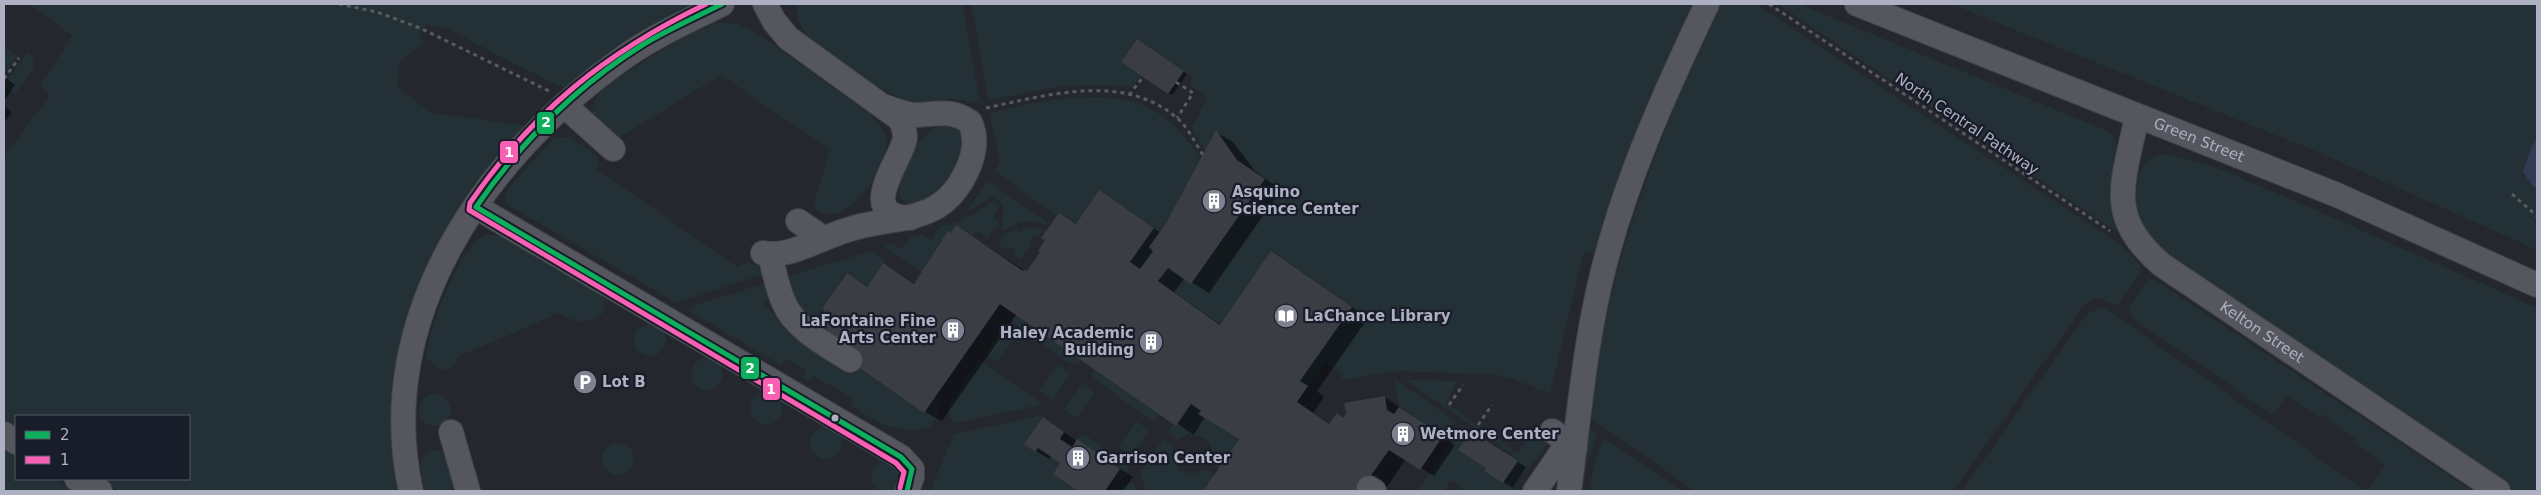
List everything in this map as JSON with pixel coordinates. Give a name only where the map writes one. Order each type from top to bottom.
[{"type":"street","points":[[411,491],[402,419],[409,354],[432,280],[444,257],[476,207],[525,143],[564,105],[604,72],[644,44],[722,4]]},
{"type":"street","points":[[765,4],[774,21],[788,38],[886,107],[900,119],[904,127],[905,138],[901,150]]},
{"type":"street","points":[[1535,491],[1565,441],[1587,349],[1604,265],[1653,122],[1707,4]]},
{"type":"street","name":"Green Street","points":[[1857,4],[2337,195],[2537,285]]},
{"type":"street","points":[[564,105],[612,150]]},
{"type":"street","points":[[850,360],[810,333],[790,316],[766,254],[789,251],[849,229],[910,218],[935,210],[951,196],[965,175],[973,157],[974,134],[970,122],[959,114],[947,112],[915,115],[900,113],[886,107]]},
{"type":"street","points":[[849,229],[862,222],[871,214],[883,193],[887,177],[901,150],[915,130],[934,116],[947,112]]},
{"type":"street","name":"Kelton Street","points":[[2137,116],[2124,185],[2123,206],[2128,226],[2147,251],[2170,270],[2498,491]]},
{"type":"street","points":[[883,193],[885,204],[890,210],[902,217],[910,218]]},
{"type":"street","points":[[476,207],[901,457],[912,469],[912,477],[907,491]]},
{"type":"street","points":[[798,221],[823,238]]},
{"type":"street","points":[[451,432],[468,491]]},
{"type":"street","points":[[4,434],[15,441]]},
{"type":"street","points":[[1565,441],[1569,491]]},
{"type":"street","points":[[79,480],[100,491]]},
{"type":"path","points":[[339,4],[376,12],[420,28],[548,89],[564,105]]},
{"type":"path","name":"North Central Pathway","points":[[1769,4],[2115,234]]},
{"type":"path","points":[[4,79],[19,58]]},
{"type":"path","points":[[1129,95],[1143,77]]},
{"type":"path","points":[[1176,82],[1192,93],[1177,118]]},
{"type":"path","points":[[986,108],[1050,94],[1101,89],[1129,95],[1148,100],[1177,118],[1191,135],[1203,155]]},
{"type":"path","points":[[2512,194],[2537,216]]},
{"type":"path","points":[[1449,405],[1463,385]]},
{"type":"path","points":[[1478,425],[1492,405]]},
{"type":"shaded area","points":[[30,4],[705,4],[572,90],[556,85],[450,30],[426,24],[418,36],[424,43],[400,62],[397,88],[433,113],[529,126],[428,278],[401,491],[120,491],[97,480],[190,480],[190,415],[15,415],[15,431],[4,425],[4,161],[5,156],[49,96],[41,86],[43,80],[72,36]]},
{"type":"shaded area","points":[[796,4],[963,4],[980,102],[954,99],[914,102],[885,91],[825,50],[805,33],[798,20]]},
{"type":"shaded area","points":[[971,4],[1694,4],[1597,254],[1584,251],[1550,394],[1511,378],[1498,375],[1398,371],[1340,380],[1343,375],[1326,362],[1308,386],[1300,381],[1352,307],[1272,251],[1220,325],[1158,281],[1168,268],[1192,284],[1265,179],[1237,160],[1216,131],[1205,151],[1192,128],[1207,97],[1189,84],[1193,77],[1137,39],[1121,62],[1141,75],[1132,87],[1108,85],[1064,86],[988,100]]},
{"type":"shaded area","points":[[1717,4],[1756,4],[2122,246],[2140,265],[2141,272],[2119,304],[2113,304],[2097,298],[2088,302],[2082,308],[1953,491],[1695,491],[1589,417],[1607,312],[1632,222],[1658,149]]},
{"type":"shaded area","points":[[1778,4],[1799,4],[2110,132],[2117,145],[2118,152],[2112,194],[2114,221],[2117,232]]},
{"type":"shaded area","points":[[1951,4],[2537,4],[2537,250],[2313,150]]},
{"type":"shaded area","points":[[723,22],[738,24],[757,33],[871,115],[881,127],[887,141],[880,166],[873,181],[851,205],[839,212],[827,214],[816,209],[814,203],[830,150],[721,75],[619,138],[594,118],[591,113],[595,100],[603,88],[661,50],[693,32]]},
{"type":"shaded area","points":[[4,46],[17,56],[4,74]]},
{"type":"shaded area","points":[[28,52],[34,56],[33,69],[15,94],[4,87],[4,84]]},
{"type":"shaded area","points":[[1079,97],[1118,99],[1149,108],[1176,128],[1189,141],[1201,158],[1166,223],[1149,246],[1153,251],[1140,269],[1130,262],[1154,228],[1099,191],[1076,224],[1059,213],[1055,215],[995,171],[1000,163],[990,113],[1043,101]]},
{"type":"shaded area","points":[[954,124],[961,130],[960,153],[955,167],[945,182],[930,196],[923,201],[909,204],[899,194],[900,178],[906,161],[922,139],[939,125]]},
{"type":"shaded area","points":[[555,138],[572,138],[596,155],[599,160],[597,169],[737,267],[747,262],[759,266],[767,273],[677,303],[506,204],[506,192],[512,184],[548,144]]},
{"type":"shaded area","points":[[2169,154],[2217,168],[2537,308],[2537,491],[2512,491],[2154,246],[2137,218],[2134,197],[2135,187],[2138,177],[2149,160]]},
{"type":"shaded area","points":[[988,181],[1047,222],[1045,225],[1027,221],[1002,231],[1003,207],[991,194],[985,202],[966,212]]},
{"type":"shaded area","points":[[993,201],[998,204],[999,208],[993,216],[999,222],[988,238],[976,230],[972,236],[956,225],[951,233],[948,232],[922,273],[886,248],[886,245],[892,243],[901,249],[911,237],[922,234],[931,240],[940,227],[968,217]]},
{"type":"shaded area","points":[[1025,227],[1043,229],[1037,237],[1034,235],[1029,242],[1032,244],[1020,260],[1014,256],[1016,252],[1009,247],[1006,250],[998,244],[1004,236],[1014,229],[1020,233]]},
{"type":"shaded area","points":[[487,234],[503,237],[600,293],[605,300],[603,313],[586,321],[576,321],[559,313],[460,356],[450,369],[438,370],[426,357],[439,308],[447,288],[467,253],[477,240]]},
{"type":"shaded area","points":[[870,251],[885,260],[867,287],[846,273],[823,307],[829,339],[803,319],[786,277]]},
{"type":"shaded area","points":[[2149,280],[2156,280],[2472,491],[2366,491],[2385,465],[2352,442],[2355,438],[2322,414],[2319,418],[2287,396],[2273,415],[2134,319],[2129,308],[2142,287]]},
{"type":"shaded area","points":[[769,282],[772,290],[763,306],[855,370],[857,366],[935,397],[938,413],[930,427],[908,430],[879,422],[851,405],[855,399],[813,376],[809,381],[803,377],[806,370],[786,359],[781,365],[689,311],[692,306]]},
{"type":"shaded area","points":[[2099,308],[2106,309],[2366,491],[1962,491],[2086,315]]},
{"type":"shaded area","points":[[1015,312],[1081,360],[1076,364],[1068,363],[1013,323],[1011,320]]},
{"type":"shaded area","points":[[650,324],[656,325],[661,329],[665,334],[665,346],[661,351],[656,355],[650,356],[644,355],[639,351],[635,346],[634,340],[635,334],[639,329],[644,325]]},
{"type":"shaded area","points":[[1003,327],[1016,336],[998,362],[985,353]]},
{"type":"shaded area","points":[[707,358],[713,359],[718,363],[722,368],[722,380],[718,385],[713,389],[707,390],[701,389],[696,385],[692,380],[691,374],[692,368],[696,363],[701,359]]},
{"type":"shaded area","points":[[980,360],[1043,404],[956,423],[953,422],[948,412],[949,405]]},
{"type":"shaded area","points":[[1058,365],[1070,374],[1052,400],[1039,391]]},
{"type":"shaded area","points":[[1094,369],[1161,415],[1155,420],[1149,419],[1096,380],[1091,374]]},
{"type":"shaded area","points":[[1394,378],[1455,421],[1443,436],[1399,407]]},
{"type":"shaded area","points":[[1406,380],[1457,381],[1446,403],[1518,453],[1530,434],[1533,433],[1544,440],[1546,444],[1512,491],[1465,491],[1455,481],[1450,482],[1444,491],[1417,491],[1463,425],[1471,431],[1459,450],[1486,468],[1485,471],[1503,483],[1518,461],[1511,457],[1512,454]]},
{"type":"shaded area","points":[[1082,383],[1095,392],[1077,418],[1064,409]]},
{"type":"shaded area","points":[[766,393],[772,394],[777,398],[781,403],[781,415],[777,420],[772,424],[766,425],[760,424],[755,420],[751,415],[750,409],[751,403],[755,398],[760,394]]},
{"type":"shaded area","points":[[435,394],[441,395],[446,399],[450,404],[450,416],[446,421],[441,425],[435,426],[429,425],[424,421],[420,416],[419,410],[420,404],[424,399],[429,395]]},
{"type":"shaded area","points":[[1191,404],[1201,411],[1199,414],[1239,439],[1219,469],[1210,462],[1212,449],[1206,439],[1190,433],[1177,440],[1168,431]]},
{"type":"shaded area","points":[[1039,416],[1043,417],[1024,444],[1035,452],[1038,448],[1060,463],[1053,474],[1078,491],[930,491],[954,434]]},
{"type":"shaded area","points":[[1136,421],[1149,430],[1131,456],[1118,447]]},
{"type":"shaded area","points":[[1588,426],[1597,435],[1588,460],[1583,491],[1580,491]]},
{"type":"shaded area","points":[[826,427],[832,428],[837,432],[841,437],[841,449],[837,454],[832,458],[826,459],[820,458],[815,454],[811,449],[810,443],[811,437],[815,432],[820,428]]},
{"type":"shaded area","points":[[1081,435],[1085,435],[1127,464],[1128,473],[1117,482],[1113,479],[1120,469],[1077,439]]},
{"type":"shaded area","points":[[1163,439],[1173,445],[1172,458],[1179,470],[1192,474],[1205,469],[1214,475],[1203,491],[1146,491],[1141,477],[1142,470]]},
{"type":"shaded area","points":[[1606,441],[1612,443],[1682,491],[1590,491],[1593,466],[1602,443]]},
{"type":"shaded area","points":[[618,443],[624,444],[629,448],[633,453],[633,465],[629,470],[624,474],[618,475],[612,474],[607,470],[603,465],[602,459],[603,453],[607,448],[612,444]]},
{"type":"shaded area","points":[[4,448],[15,455],[15,480],[56,480],[74,491],[4,491]]},
{"type":"shaded area","points":[[433,450],[445,453],[458,491],[425,491],[421,473],[421,462],[427,453]]},
{"type":"shaded area","points":[[886,462],[897,466],[901,477],[897,488],[886,492],[875,488],[871,477],[875,466]]},
{"type":"shaded area","points":[[1130,481],[1134,484],[1137,491],[1117,491],[1122,484]]},
{"type":"water","points":[[2537,138],[2537,188],[2534,187],[2523,172],[2531,148]]},
{"type":"building","points":[[1137,39],[1184,71],[1168,94],[1121,62]]},
{"type":"building","points":[[1216,130],[1237,160],[1265,179],[1191,284],[1168,268],[1158,281],[1220,325],[1271,251],[1352,307],[1300,381],[1308,386],[1297,402],[1329,424],[1337,413],[1343,418],[1346,413],[1344,403],[1385,396],[1387,410],[1394,414],[1399,407],[1443,436],[1420,470],[1389,450],[1360,491],[1203,491],[1239,439],[1198,414],[1201,411],[1191,404],[1176,426],[1000,304],[924,413],[857,366],[829,339],[823,307],[847,273],[867,287],[883,263],[914,284],[948,231],[951,233],[956,225],[1023,271],[1024,269],[1027,271],[1040,252],[1038,251],[1045,240],[1041,238],[1059,213],[1076,224],[1099,190],[1154,228],[1130,262],[1140,269],[1153,251],[1149,247],[1166,223]]},
{"type":"building","name":"Garrison Center","points":[[1043,417],[1064,432],[1060,439],[1072,447],[1077,439],[1120,469],[1105,491],[1078,491],[1053,474],[1060,463],[1038,448],[1035,452],[1024,444]]},
{"type":"building","points":[[1471,431],[1518,461],[1503,483],[1484,471],[1486,468],[1458,450]]},
{"type":"transit line","name":"1","points":[[706,4],[636,43],[574,87],[546,112],[494,170],[470,203],[469,210],[896,463],[904,472],[900,488]]},
{"type":"transit line","name":"2","points":[[722,4],[644,44],[595,78],[551,117],[531,138],[493,183],[476,207],[901,457],[912,469],[907,491]]},
{"type":"place","name":"Asquino Science Center","points":[[1214,201]]},
{"type":"place","name":"LaChance Library","points":[[1286,316]]},
{"type":"place","name":"LaFontaine Fine Arts Center","points":[[953,330]]},
{"type":"place","name":"Haley Academic Building","points":[[1151,342]]},
{"type":"place","name":"Lot B","points":[[585,382]]},
{"type":"place","name":"Wetmore Center","points":[[1403,434]]},
{"type":"place","name":"Garrison Center","points":[[1078,458]]}]
